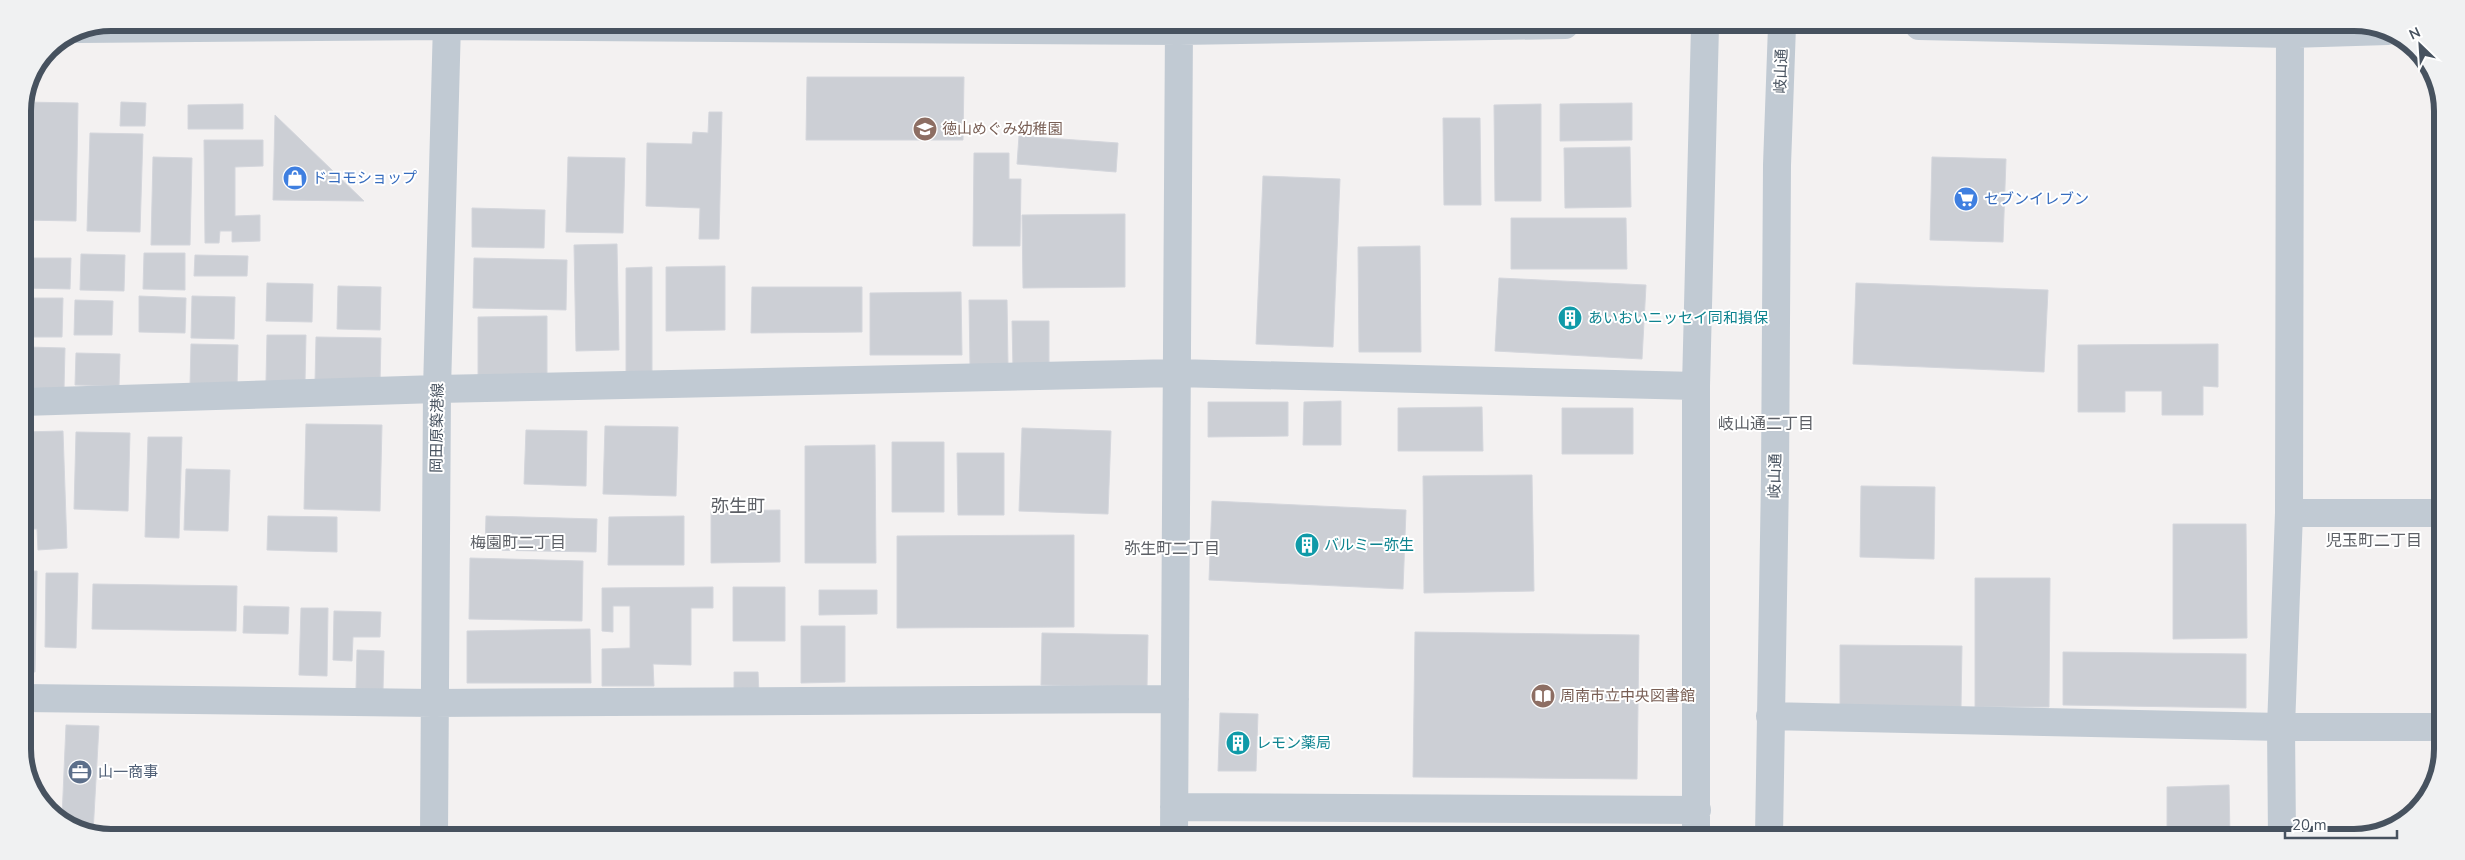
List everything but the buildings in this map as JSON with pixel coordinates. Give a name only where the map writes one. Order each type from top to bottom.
[{"type":"street","name":"岡田原築港線","points":[[434,829],[433,703],[437,389],[447,31]]},
{"type":"street","points":[[1174,829],[1178,31]]},
{"type":"street","points":[[1174,807],[1697,823],[1696,386],[1705,31]]},
{"type":"street","name":"岐山通","points":[[1768,829],[1776,478],[1777,165],[1782,31]]},
{"type":"street","points":[[2282,829],[2281,727],[2289,513],[2290,31]]},
{"type":"street","points":[[31,402],[437,389],[1176,373],[1696,386]]},
{"type":"street","points":[[2289,513],[2434,513]]},
{"type":"street","points":[[31,698],[433,703],[1175,699]]},
{"type":"street","points":[[1770,716],[2281,727],[2434,727]]},
{"type":"place","name":"徳山めぐみ幼稚園","points":[[925,129]]},
{"type":"place","name":"ドコモショップ","points":[[295,178]]},
{"type":"place","name":"セブンイレブン","points":[[1966,199]]},
{"type":"place","name":"あいおいニッセイ同和損保","points":[[1570,318]]},
{"type":"place","name":"バルミー弥生","points":[[1307,545]]},
{"type":"place","name":"周南市立中央図書館","points":[[1543,696]]},
{"type":"place","name":"レモン薬局","points":[[1238,743]]},
{"type":"place","name":"山一商事","points":[[80,772]]},
{"type":"district","name":"岐山通二丁目","points":[[1766,423]]},
{"type":"district","name":"弥生町","points":[[738,506]]},
{"type":"district","name":"児玉町二丁目","points":[[2374,540]]},
{"type":"district","name":"梅園町二丁目","points":[[518,542]]},
{"type":"district","name":"弥生町二丁目","points":[[1172,548]]}]
